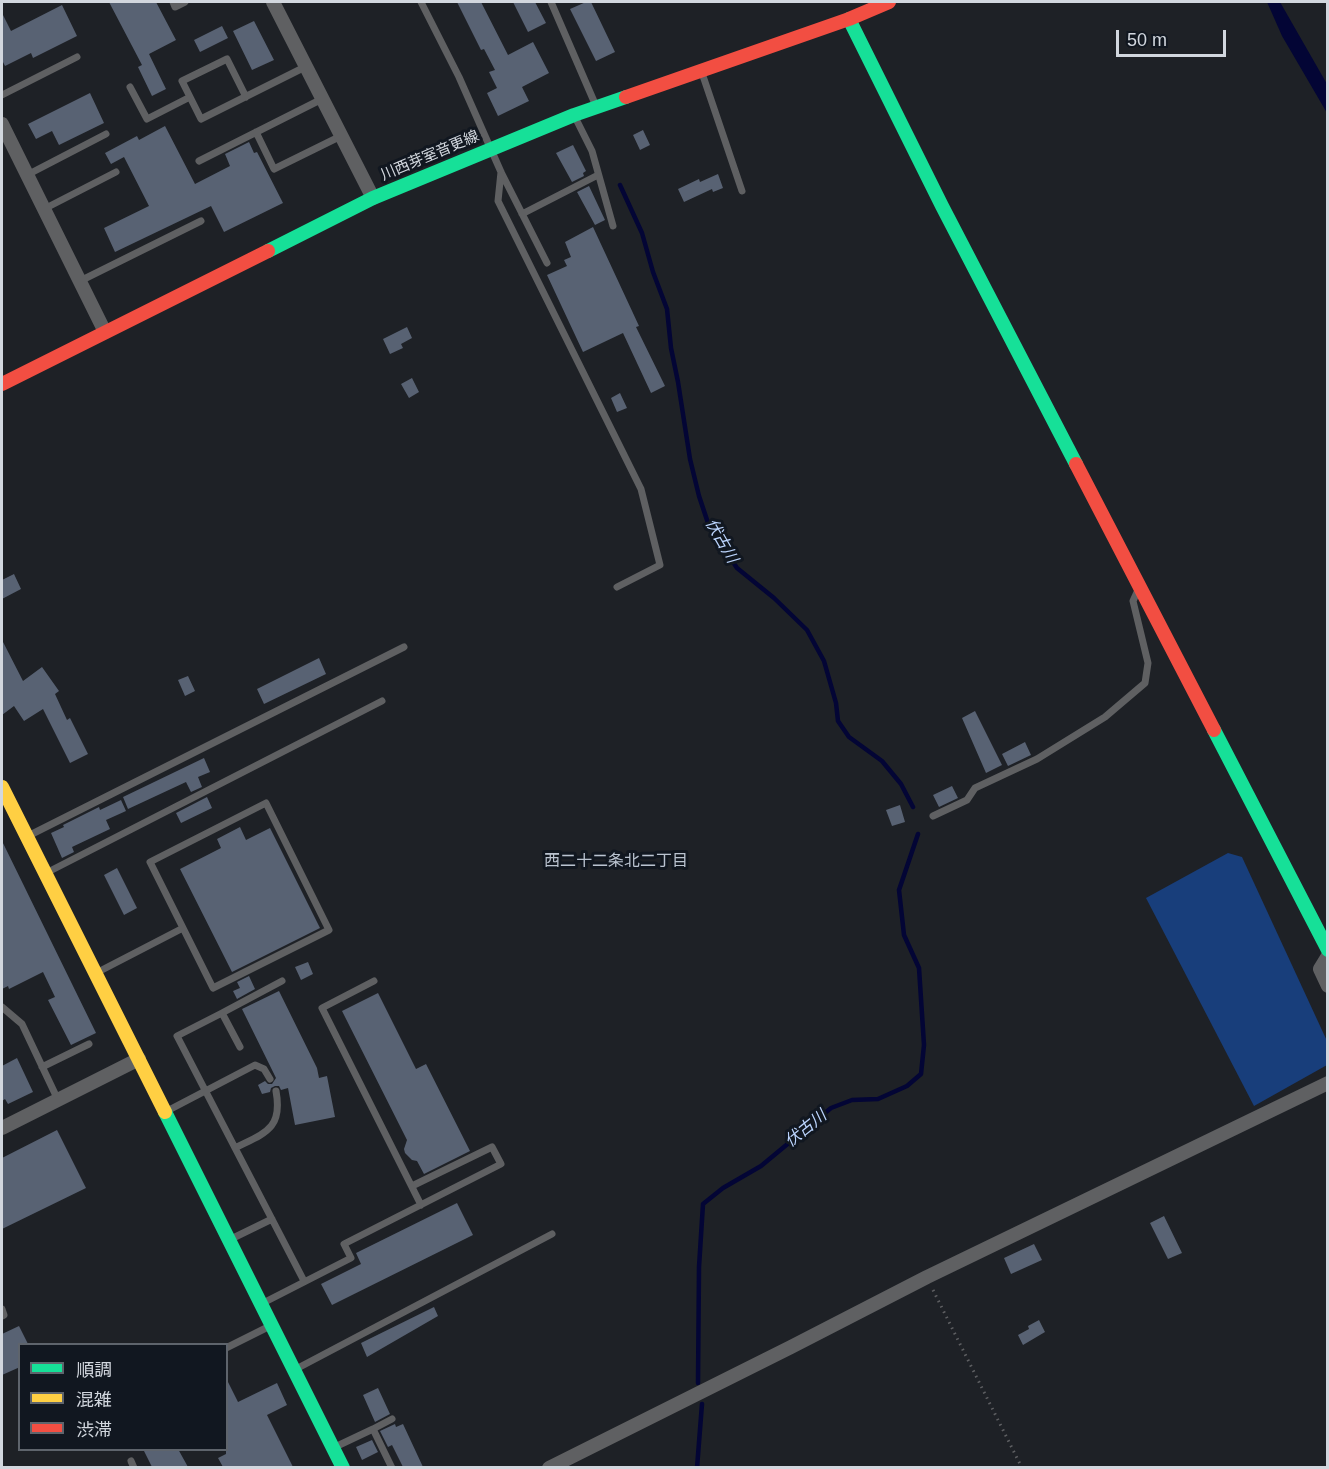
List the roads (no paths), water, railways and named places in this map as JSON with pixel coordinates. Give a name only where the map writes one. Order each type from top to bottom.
[{"type":"street","points":[[273,2],[373,198]]},
{"type":"street","name":"川西芽室音更線","points":[[2,384],[373,198],[574,115],[849,19],[889,2]]},
{"type":"street","points":[[849,19],[942,206],[1328,950]]},
{"type":"street","points":[[2,124],[105,332]]},
{"type":"street","points":[[2,787],[343,1467]]},
{"type":"street","points":[[1328,956],[1320,969],[1328,986]]},
{"type":"street","points":[[2,1128],[139,1059]]},
{"type":"street","points":[[549,1467],[927,1277],[1328,1083]]},
{"type":"lane","points":[[172,2],[175,7],[185,2]]},
{"type":"lane","points":[[421,2],[492,148],[501,172],[547,263]]},
{"type":"lane","points":[[551,2],[596,107]]},
{"type":"lane","points":[[2,95],[76,57]]},
{"type":"lane","points":[[246,97],[227,59],[182,81],[201,119],[246,97],[305,67]]},
{"type":"lane","points":[[701,70],[742,191]]},
{"type":"lane","points":[[130,87],[147,119],[190,97]]},
{"type":"lane","points":[[199,161],[322,99]]},
{"type":"lane","points":[[574,115],[592,151],[613,226]]},
{"type":"lane","points":[[256,132],[274,169],[341,136]]},
{"type":"lane","points":[[27,175],[106,134]]},
{"type":"lane","points":[[44,209],[116,172]]},
{"type":"lane","points":[[501,172],[498,201],[641,489],[660,565],[617,587]]},
{"type":"lane","points":[[522,214],[598,175]]},
{"type":"lane","points":[[80,281],[201,221]]},
{"type":"lane","points":[[933,816],[967,800],[975,788],[1037,759],[1105,717],[1145,683],[1148,663],[1133,601],[1140,585]]},
{"type":"lane","points":[[26,837],[404,647]]},
{"type":"lane","points":[[45,873],[382,701]]},
{"type":"lane","points":[[266,804],[329,930],[213,988],[183,928],[150,862],[266,804]]},
{"type":"lane","points":[[95,974],[183,928]]},
{"type":"lane","points":[[282,981],[177,1036],[304,1281]]},
{"type":"lane","points":[[374,981],[322,1008],[421,1205]]},
{"type":"lane","points":[[2,1007],[22,1024],[58,1100]]},
{"type":"lane","points":[[222,1012],[240,1047]]},
{"type":"lane","points":[[42,1067],[89,1044]]},
{"type":"lane","points":[[165,1112],[255,1065],[264,1070],[270,1079]]},
{"type":"lane","points":[[235,1148],[262,1134],[275,1123],[279,1107],[276,1091]]},
{"type":"lane","points":[[261,1304],[351,1258],[344,1244],[501,1164],[492,1147],[412,1186]]},
{"type":"lane","points":[[229,1240],[272,1219]]},
{"type":"lane","points":[[294,1370],[552,1234]]},
{"type":"lane","points":[[2,1309],[4,1315],[2,1316]]},
{"type":"lane","points":[[228,1347],[272,1325]]},
{"type":"lane","points":[[333,1448],[392,1419]]},
{"type":"lane","points":[[373,1429],[392,1467]]},
{"type":"waterway","name":"伏古川","points":[[620,185],[642,233],[667,309],[671,348],[690,459],[709,526],[737,568],[774,598],[807,630],[824,661],[836,703],[838,721],[849,737],[882,761],[901,784],[913,807]]},
{"type":"waterway","name":"伏古川","points":[[698,1383],[699,1267],[703,1204],[723,1188],[761,1166],[831,1108],[852,1100],[878,1099],[907,1086],[921,1074],[924,1045],[919,968],[904,935],[899,890],[918,834]]},
{"type":"waterway","name":"伏古川","points":[[697,1468],[702,1404]]},
{"type":"district","name":"西二十二条北二丁目","points":[[616,862]]}]
